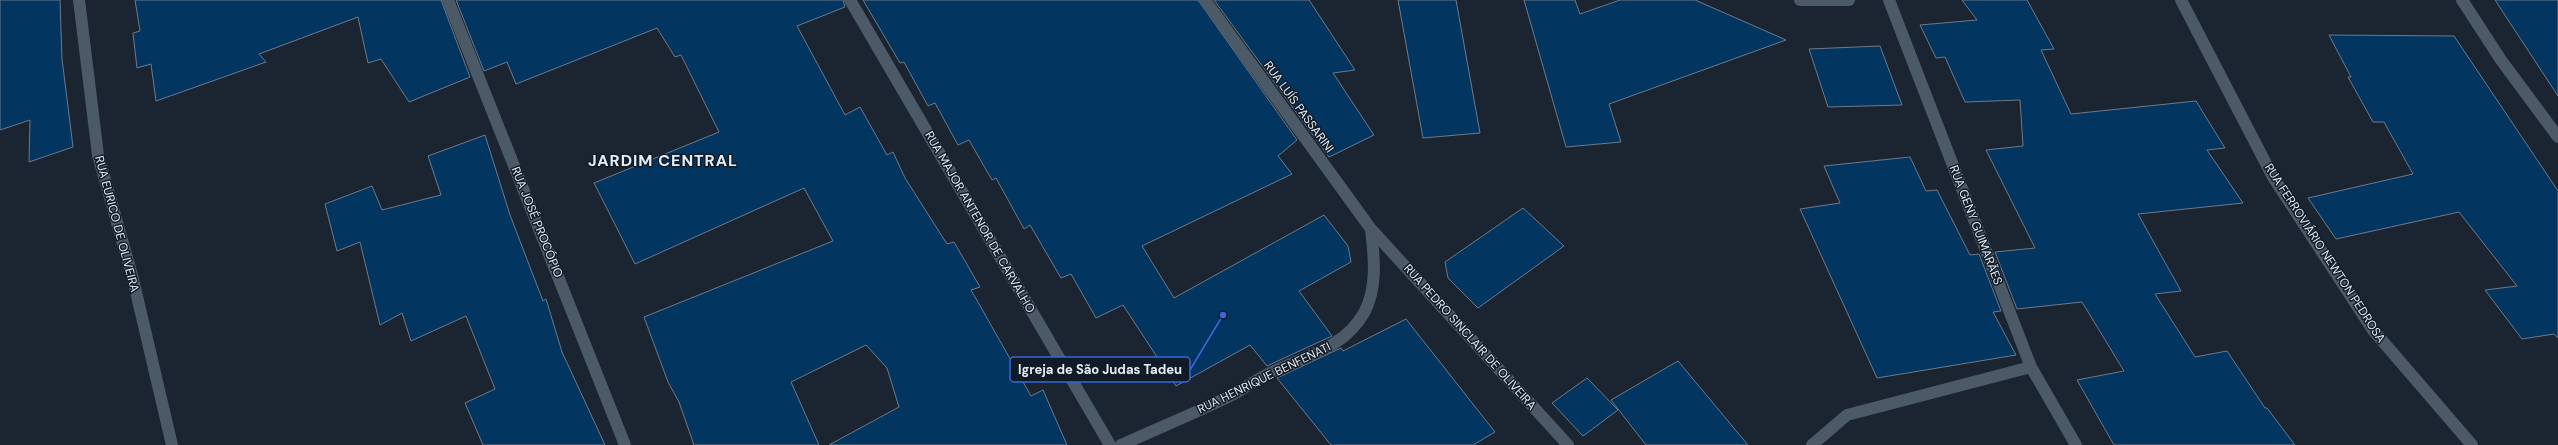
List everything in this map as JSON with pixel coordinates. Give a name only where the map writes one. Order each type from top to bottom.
[{"type":"street","name":"RUA EURICO DE OLIVEIRA","points":[[79,0],[98,155],[133,279],[172,445]]},
{"type":"street","name":"RUA JOSÉ PROCÓPIO","points":[[448,0],[625,445]]},
{"type":"street","name":"RUA MAJOR ANTENOR DE CARVALHO","points":[[850,0],[1110,445]]},
{"type":"street","name":"RUA LUÍS PASSARINI","points":[[1205,0],[1371,230]]},
{"type":"street","points":[[1800,0],[1849,0]]},
{"type":"street","name":"RUA GENY GUIMARÃES","points":[[1889,0],[2031,367],[2076,445]]},
{"type":"street","name":"RUA FERROVIÁRIO NEWTON PEDROSA","points":[[2181,0],[2273,177],[2294,210],[2373,330],[2472,445]]},
{"type":"street","points":[[2462,0],[2500,60],[2558,137]]},
{"type":"street","name":"RUA HENRIQUE BENFENATI","points":[[1121,445],[1232,394],[1268,374],[1324,352],[1345,337],[1364,313],[1372,292],[1374,259],[1371,230]]},
{"type":"street","name":"RUA PEDRO SINCLAIR DE OLIVEIRA","points":[[1371,230],[1568,445]]},
{"type":"street","points":[[1812,445],[1847,415],[2031,367]]},
{"type":"building","points":[[0,0],[60,0],[62,59],[73,147],[29,162],[30,120],[0,130]]},
{"type":"building","points":[[135,0],[441,0],[470,77],[409,102],[381,59],[368,63],[358,17],[259,54],[266,62],[156,101],[151,64],[137,68],[133,33],[140,31]]},
{"type":"building","points":[[456,0],[843,0],[845,7],[797,26],[845,115],[860,107],[887,155],[893,152],[905,178],[947,244],[954,242],[980,287],[971,290],[1031,396],[1043,390],[1067,445],[829,445],[899,407],[887,368],[866,345],[791,382],[819,445],[694,445],[679,402],[668,382],[644,317],[833,241],[804,188],[635,264],[594,183],[719,132],[681,55],[675,57],[657,28],[516,84],[507,62],[484,71]]},
{"type":"building","points":[[863,0],[1198,0],[1297,140],[1278,156],[1292,174],[1142,246],[1174,298],[1324,215],[1348,246],[1351,262],[1299,291],[1332,336],[1267,366],[1250,345],[1176,386],[1123,305],[1096,318],[1071,274],[1061,278],[1030,225],[1024,229],[996,178],[992,180],[969,140],[958,145],[935,103],[928,106],[904,62],[900,63]]},
{"type":"building","points":[[1214,0],[1309,0],[1355,70],[1333,73],[1374,135],[1329,157]]},
{"type":"building","points":[[1398,0],[1456,0],[1480,133],[1423,138]]},
{"type":"building","points":[[1524,0],[1575,0],[1580,14],[1620,0],[1695,0],[1786,40],[1609,104],[1621,142],[1566,147]]},
{"type":"building","points":[[1962,0],[2027,0],[2054,49],[2041,50],[2071,114],[2196,101],[2225,148],[2207,150],[2243,203],[2138,214],[2181,291],[2155,294],[2195,357],[2227,351],[2265,408],[2267,408],[2295,445],[2114,445],[2077,380],[2124,371],[2082,302],[2017,309],[1995,252],[2035,248],[1986,150],[2023,146],[2020,100],[1965,102],[1945,57],[1936,58],[1920,25],[1977,20]]},
{"type":"building","points":[[2495,0],[2558,0],[2558,96]]},
{"type":"building","points":[[2329,35],[2454,36],[2558,191],[2558,338],[2554,334],[2522,339],[2485,290],[2517,286],[2459,212],[2336,239],[2308,198],[2413,174],[2384,122],[2373,122],[2348,77],[2351,77]]},
{"type":"building","points":[[1880,46],[1902,105],[1828,107],[1809,49]]},
{"type":"building","points":[[485,135],[510,215],[543,301],[546,299],[562,352],[605,445],[483,445],[465,403],[495,389],[466,316],[411,341],[402,313],[380,325],[360,242],[337,251],[325,204],[372,186],[382,210],[441,195],[428,156]]},
{"type":"building","points":[[1910,157],[1926,191],[1937,190],[1970,255],[1979,254],[2001,311],[1993,312],[2016,355],[1877,378],[1800,209],[1840,203],[1824,166]]},
{"type":"building","points":[[1523,208],[1564,246],[1478,308],[1448,278],[1445,262]]},
{"type":"building","points":[[1406,319],[1495,432],[1473,445],[1331,445],[1277,378],[1341,348],[1343,351]]},
{"type":"building","points":[[1678,361],[1748,445],[1646,445],[1611,400]]},
{"type":"building","points":[[1587,378],[1618,410],[1583,436],[1552,403]]},
{"type":"place","name":"Igreja de São Judas Tadeu","points":[[1223,315]]},
{"type":"district","name":"JARDIM CENTRAL","points":[[663,160]]}]
